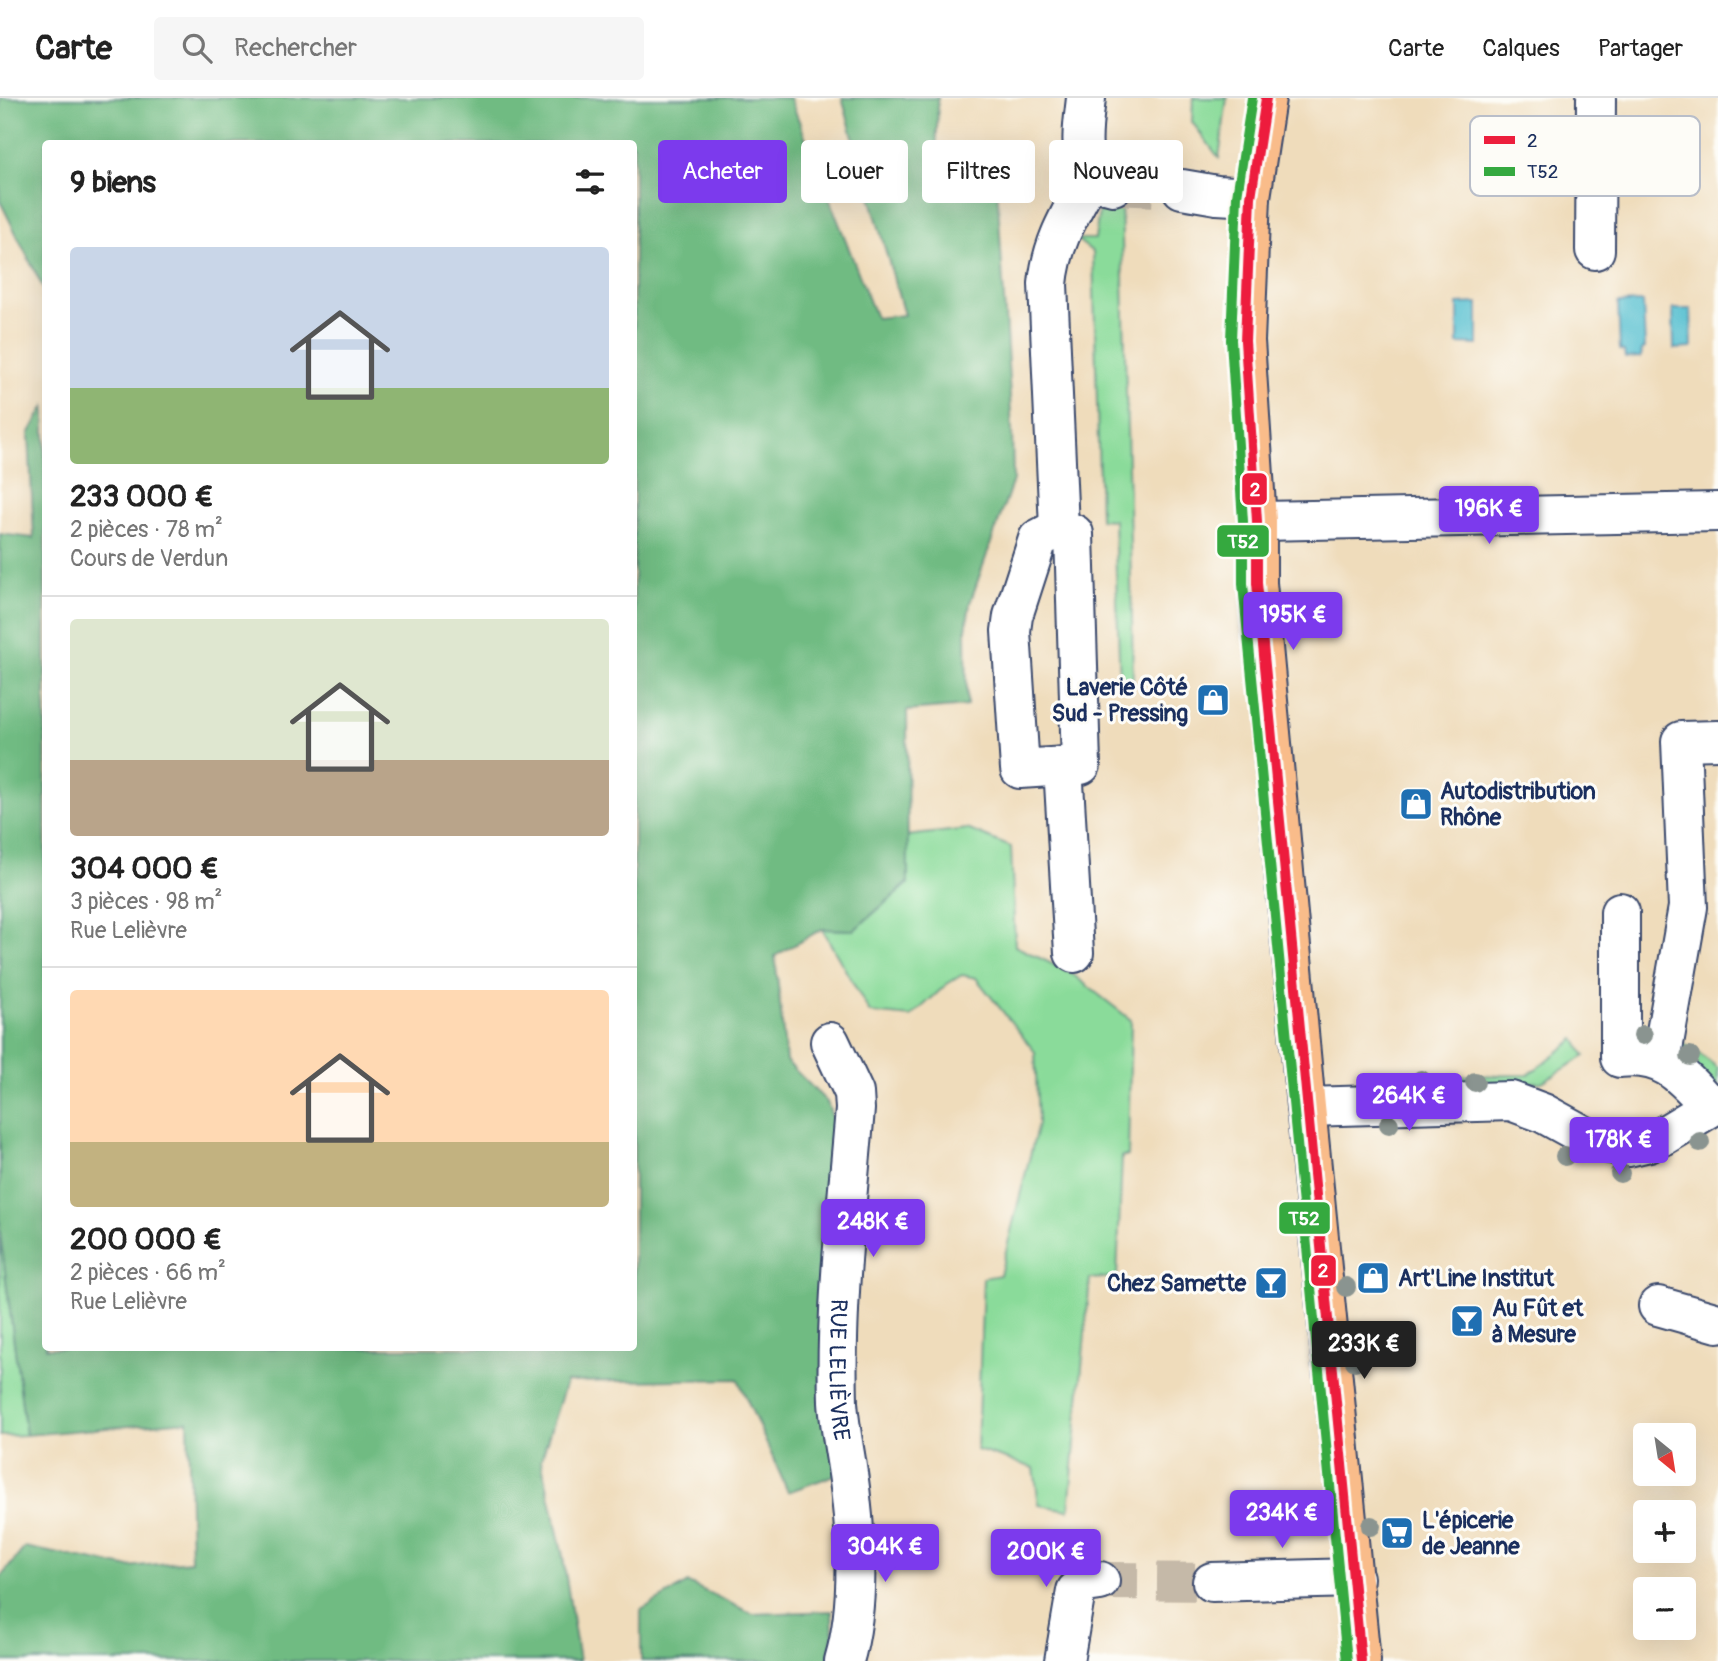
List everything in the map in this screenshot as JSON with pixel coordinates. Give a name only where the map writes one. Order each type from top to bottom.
[{"type":"main road","points":[[1266,98],[1251,197],[1245,341],[1257,521],[1258,595],[1361,1661]]},
{"type":"street","points":[[1059,528],[1048,284],[1051,259],[1060,233],[1103,181],[1083,157],[1082,135],[1086,98]]},
{"type":"street","points":[[1596,98],[1596,116]]},
{"type":"street","points":[[1183,189],[1251,197]]},
{"type":"street","points":[[1595,196],[1595,250]]},
{"type":"street","points":[[1257,521],[1718,512]]},
{"type":"street","points":[[1059,528],[1074,534],[1080,765],[1063,766],[1020,769],[1011,631],[1013,616],[1038,539],[1059,528]]},
{"type":"street","points":[[1663,1049],[1688,907],[1681,741],[1718,740]]},
{"type":"street","points":[[1063,766],[1074,953]]},
{"type":"street","points":[[1306,1107],[1511,1101],[1543,1113],[1594,1141],[1628,1147],[1663,1136],[1714,1105],[1665,1064],[1639,1055],[1620,1058],[1620,912]]},
{"type":"street","name":"RUE LELIÈVRE","points":[[830,1042],[854,1093],[855,1109],[839,1306],[838,1404],[852,1499],[855,1579],[848,1647],[844,1661]]},
{"type":"street","points":[[1658,1306],[1718,1323]]},
{"type":"street","points":[[1212,1582],[1354,1578]]},
{"type":"street","points":[[1064,1661],[1076,1591],[1086,1583],[1100,1581]]},
{"type":"green space","points":[[0,98],[790,98],[806,140],[801,140],[801,203],[831,203],[876,318],[904,315],[872,203],[908,203],[908,140],[854,140],[842,98],[938,98],[937,140],[922,140],[922,203],[998,203],[1013,480],[970,603],[966,630],[967,706],[907,711],[908,883],[854,930],[822,929],[775,956],[786,1061],[827,1102],[837,1131],[835,1475],[788,1492],[738,1379],[566,1382],[541,1460],[562,1551],[579,1661],[0,1661],[0,1578],[25,1547],[126,1567],[191,1561],[188,1421],[26,1435],[0,1233],[0,534],[34,538],[29,434],[42,411],[42,1351],[637,1351],[637,140],[42,140],[42,286],[0,201]]},
{"type":"green space","points":[[1193,98],[1227,98],[1219,158],[1192,122]]},
{"type":"green space","points":[[1121,203],[1133,685],[1120,684],[1114,520],[1100,519],[1093,252],[1076,239],[1095,239],[1099,211]]},
{"type":"green space","points":[[967,829],[1011,847],[1015,946],[1071,973],[1131,1020],[1128,1156],[1122,1156],[1117,1277],[1090,1279],[1069,1510],[1039,1505],[1034,1468],[977,1450],[983,1278],[1000,1275],[1038,1124],[1035,1052],[976,978],[962,975],[947,984],[911,1017],[870,1013],[822,929],[854,930],[908,884],[907,836]]},
{"type":"green space","points":[[1670,1037],[1693,1049],[1718,1068],[1718,1085],[1713,1084],[1679,1057]]},
{"type":"green space","points":[[1575,1039],[1585,1056],[1542,1082],[1459,1086],[1459,1076],[1528,1075]]},
{"type":"green space","points":[[0,1233],[26,1435],[0,1436]]},
{"type":"green space","points":[[688,1583],[753,1614],[832,1611],[833,1635],[828,1661],[641,1661],[641,1610]]},
{"type":"water","points":[[1643,302],[1645,348],[1641,357],[1625,358],[1624,351],[1620,350],[1618,303]]},
{"type":"water","points":[[1478,303],[1478,345],[1458,344],[1458,304]]},
{"type":"water","points":[[1673,309],[1691,309],[1692,348],[1674,349]]},
{"type":"tunnel","points":[[1100,1581],[1212,1582]]},
{"type":"transit line","name":"T52","points":[[1252,98],[1237,196],[1231,340],[1243,521],[1243,584],[1347,1661]]},
{"type":"transit line","name":"2","points":[[1266,98],[1251,197],[1245,341],[1257,521],[1257,583],[1361,1661]]},
{"type":"place","name":"Laverie Côté Sud - Pressing","points":[[1213,700]]},
{"type":"place","name":"Autodistribution Rhône","points":[[1416,804]]},
{"type":"place","name":"Art'Line Institut","points":[[1373,1278]]},
{"type":"place","name":"Chez Samette","points":[[1271,1283]]},
{"type":"place","name":"Au Fût et à Mesure","points":[[1467,1321]]},
{"type":"place","name":"L'épicerie de Jeanne","points":[[1397,1533]]}]
